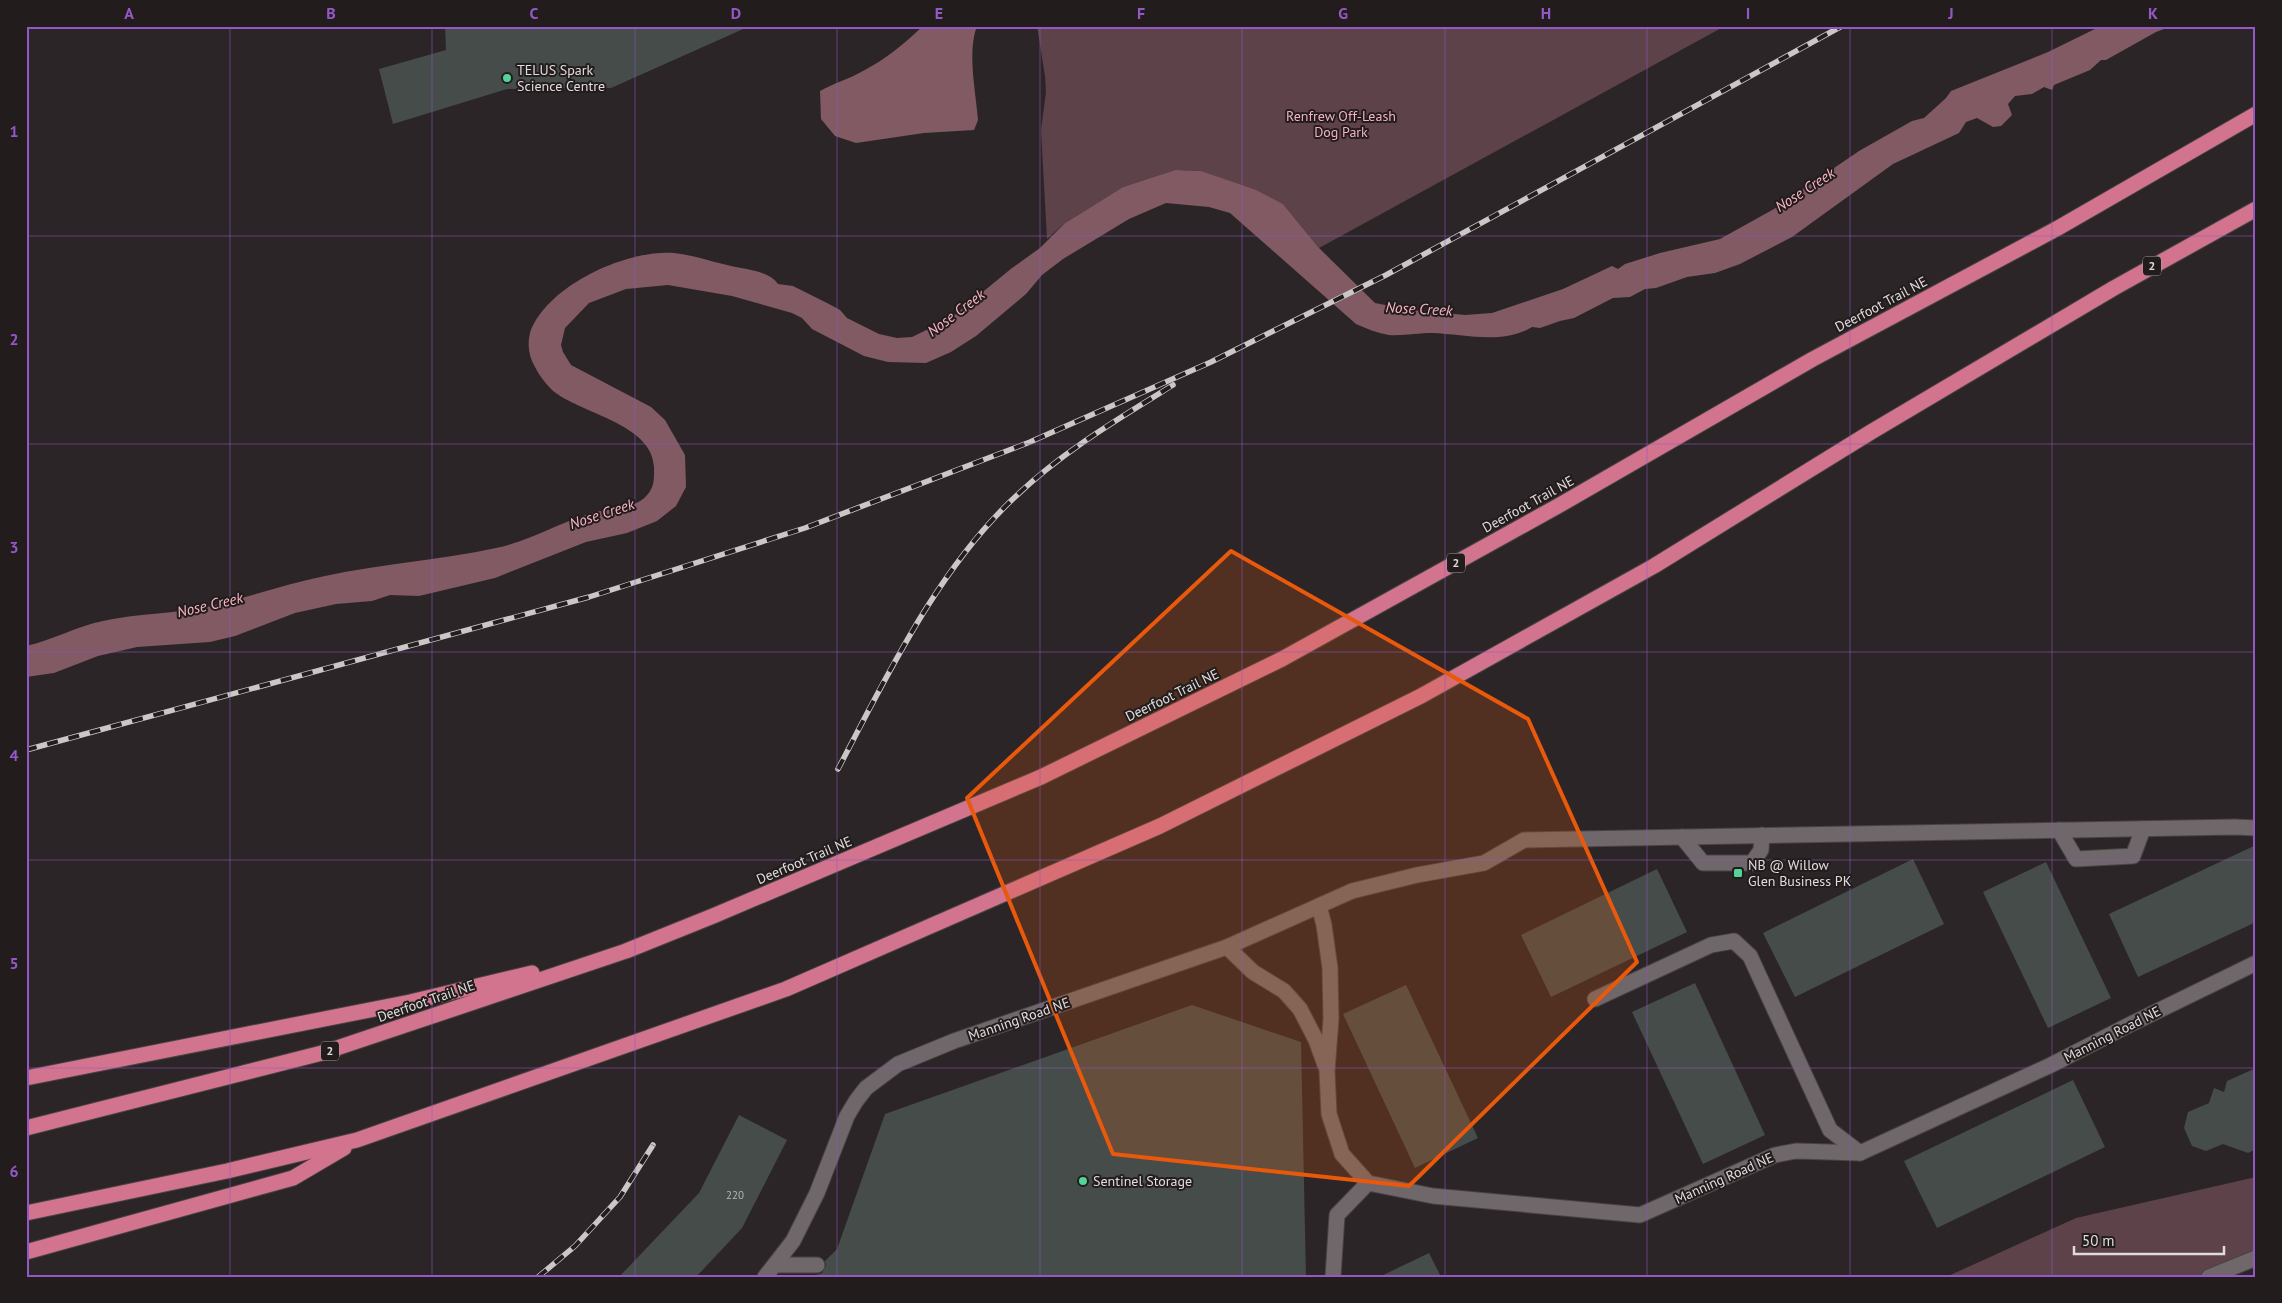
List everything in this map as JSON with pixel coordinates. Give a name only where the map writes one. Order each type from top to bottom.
[{"type":"highway","name":"Deerfoot Trail NE","points":[[26,1128],[322,1053],[626,951],[731,909],[1041,777],[1282,659],[1558,506],[1813,359],[2058,228],[2256,114]]},
{"type":"highway","name":"2","points":[[26,1214],[226,1171],[358,1140],[786,989],[1160,826],[1421,696],[1654,566],[1871,432],[2114,288],[2256,209]]},
{"type":"highway","points":[[26,1078],[410,1002],[626,951]]},
{"type":"highway","points":[[26,1252],[293,1178],[358,1140]]},
{"type":"street","name":"Manning Road NE","points":[[765,1277],[793,1241],[816,1193],[847,1116],[866,1088],[882,1074],[898,1064],[954,1041],[1227,947],[1352,891],[1384,882],[1484,863],[1524,840],[2256,828]]},
{"type":"street","points":[[2059,830],[2076,858],[2133,856],[2143,829]]},
{"type":"street","points":[[1682,837],[1704,863],[1752,863],[1761,850],[1762,835]]},
{"type":"street","points":[[1319,906],[1324,925],[1330,968],[1331,1019],[1327,1071],[1329,1114],[1342,1154],[1368,1183],[1337,1215],[1333,1277]]},
{"type":"street","points":[[1595,999],[1711,945],[1734,942],[1750,956],[1830,1130],[1860,1153]]},
{"type":"street","points":[[1227,947],[1253,972],[1284,991],[1300,1009],[1316,1040],[1327,1071]]},
{"type":"street","name":"Manning Road NE","points":[[1368,1183],[1433,1196],[1640,1215],[1775,1155],[1796,1151],[1860,1153],[2051,1066],[2131,1024],[2256,963]]},
{"type":"street","points":[[2209,1277],[2256,1258]]},
{"type":"street","points":[[776,1265],[818,1265]]},
{"type":"highlighted area","points":[[1231,551],[1528,719],[1637,962],[1409,1186],[1113,1154],[967,798]]},
{"type":"green space","name":"Renfrew Off-Leash Dog Park","points":[[1037,26],[1725,26],[1319,248],[1283,204],[1201,171],[1175,170],[1123,187],[1065,223],[1047,239],[1041,130],[1046,92]]},
{"type":"green space","points":[[2256,1177],[2256,1258],[2209,1277],[1946,1277],[2076,1218]]},
{"type":"water","points":[[923,26],[977,26],[974,36],[972,60],[978,120],[974,130],[924,133],[856,143],[835,136],[821,119],[820,91],[858,74],[879,61],[902,45]]},
{"type":"water","name":"Nose Creek","points":[[2101,26],[2172,26],[2156,32],[2106,60],[2101,60],[2090,70],[2054,85],[2052,90],[2044,87],[2032,94],[2015,96],[2008,104],[2012,115],[2001,126],[1993,127],[1977,118],[1966,122],[1959,133],[1893,164],[1792,237],[1740,264],[1715,273],[1687,277],[1656,288],[1645,289],[1630,297],[1613,298],[1574,318],[1540,328],[1532,327],[1509,336],[1483,337],[1432,333],[1389,335],[1368,329],[1356,324],[1230,213],[1209,207],[1166,203],[1129,219],[1063,259],[1042,275],[1026,294],[976,336],[951,352],[926,363],[888,362],[864,356],[812,329],[802,318],[792,313],[732,296],[668,285],[626,289],[589,303],[565,328],[561,345],[571,365],[651,407],[665,420],[685,455],[686,487],[676,506],[657,521],[627,533],[586,542],[495,578],[419,596],[390,595],[372,601],[336,604],[295,613],[235,636],[210,642],[137,647],[98,656],[54,673],[26,677],[26,646],[93,623],[129,616],[207,607],[325,576],[496,548],[520,541],[588,514],[628,506],[642,499],[652,488],[654,481],[654,467],[650,452],[641,440],[628,430],[579,406],[552,390],[533,363],[529,346],[530,333],[539,316],[553,300],[570,286],[590,274],[634,257],[655,253],[674,253],[757,271],[769,276],[778,284],[793,286],[827,303],[840,310],[847,318],[879,334],[897,338],[912,337],[951,318],[1012,268],[1040,248],[1065,223],[1123,187],[1175,170],[1201,171],[1256,190],[1283,204],[1319,248],[1375,303],[1411,310],[1465,315],[1492,313],[1563,289],[1612,266],[1618,269],[1625,264],[1660,253],[1720,239],[1774,209],[1859,151],[1912,121],[1924,118],[1951,91],[2048,52]]},
{"type":"building","name":"TELUS Spark Science Centre","points":[[445,26],[750,26],[611,88],[507,89],[393,124],[379,69],[446,50]]},
{"type":"building","points":[[2256,845],[2256,922],[2138,977],[2109,914]]},
{"type":"building","points":[[1913,859],[1944,924],[1795,997],[1763,933]]},
{"type":"building","points":[[2046,862],[2111,998],[2048,1028],[1983,892]]},
{"type":"building","points":[[1657,869],[1687,932],[1551,997],[1521,935]]},
{"type":"building","points":[[1695,983],[1765,1135],[1703,1164],[1632,1012]]},
{"type":"building","points":[[1406,985],[1478,1138],[1415,1168],[1343,1014]]},
{"type":"building","name":"Sentinel Storage","points":[[1192,1005],[1301,1042],[1306,1277],[809,1277],[822,1273],[826,1265],[825,1261],[837,1249],[885,1114]]},
{"type":"building","points":[[2256,1068],[2256,1149],[2248,1153],[2223,1144],[2206,1151],[2192,1146],[2184,1128],[2188,1112],[2209,1103],[2214,1088],[2224,1092],[2227,1081]]},
{"type":"building","points":[[2073,1080],[2105,1147],[1937,1228],[1904,1161]]},
{"type":"building","points":[[739,1115],[787,1140],[742,1228],[696,1277],[619,1277],[699,1193]]},
{"type":"building","points":[[1429,1253],[1441,1277],[1379,1277]]},
{"type":"railway","points":[[26,750],[589,597],[805,528],[1030,442],[1211,362],[1386,275],[1842,26]]},
{"type":"railway","points":[[838,769],[895,661],[916,626],[961,557],[987,526],[1015,497],[1052,465],[1091,437],[1173,385]]},
{"type":"railway","points":[[538,1277],[575,1246],[620,1197],[653,1145]]},
{"type":"place","name":"TELUS Spark Science Centre","points":[[507,78]]},
{"type":"place","name":"NB @ Willow Glen Business PK","points":[[1738,873]]},
{"type":"place","name":"Sentinel Storage","points":[[1083,1181]]}]
